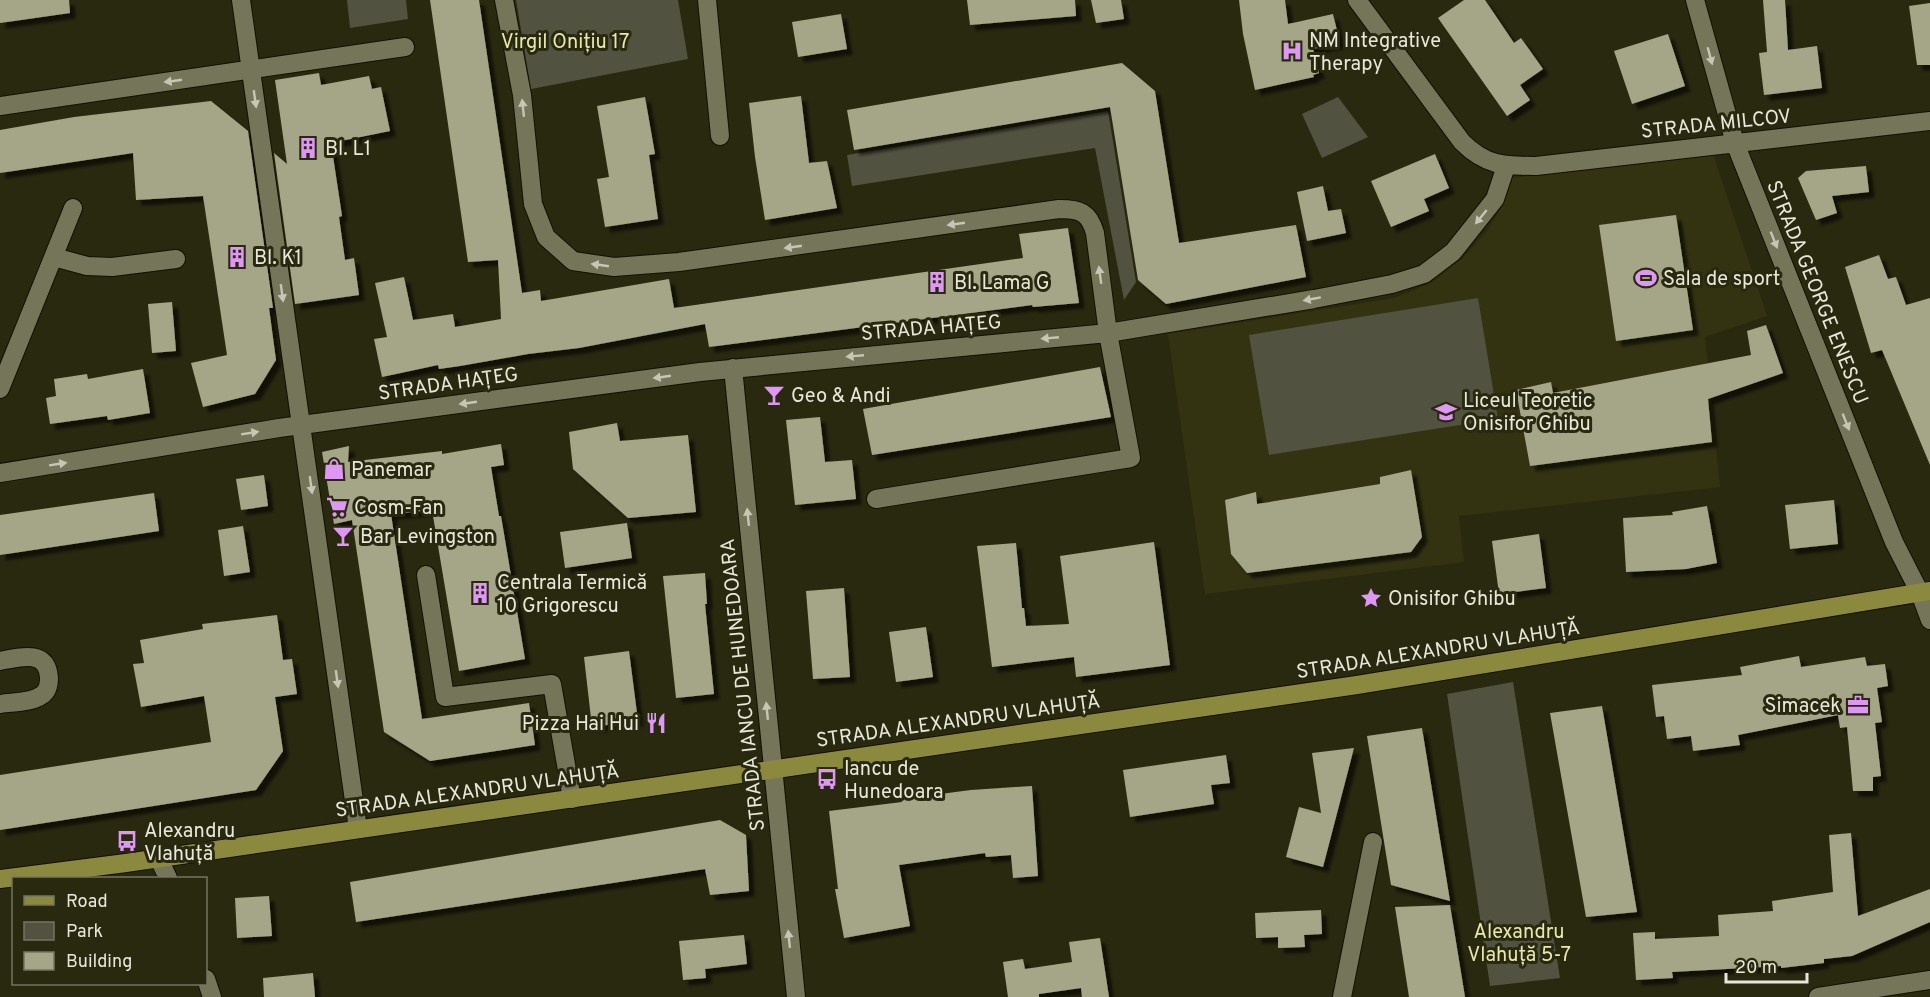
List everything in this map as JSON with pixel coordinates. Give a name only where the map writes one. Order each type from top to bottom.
[{"type":"main road","name":"STRADA ALEXANDRU VLAHUȚĂ","points":[[16,877],[159,859],[1418,676],[1925,592]]},
{"type":"street","points":[[241,0],[358,830]]},
{"type":"street","points":[[504,0],[522,95],[533,204],[546,237],[573,261],[614,267],[679,262],[1059,209],[1073,209],[1083,213],[1091,220],[1095,232],[1108,333],[1131,458],[876,499]]},
{"type":"street","points":[[706,0],[720,136]]},
{"type":"street","points":[[1357,0],[1462,142],[1485,160],[1506,166]]},
{"type":"street","name":"STRADA GEORGE ENESCU","points":[[1695,0],[1735,143],[1894,542],[1925,592],[1930,620]]},
{"type":"street","points":[[0,106],[405,47]]},
{"type":"street","name":"STRADA MILCOV","points":[[1506,166],[1536,166],[1930,121]]},
{"type":"street","name":"STRADA HAȚEG","points":[[0,473],[302,425],[733,368],[1108,333],[1392,284],[1424,274],[1453,252],[1495,199],[1506,166]]},
{"type":"street","points":[[0,389],[73,208]]},
{"type":"street","points":[[54,257],[87,266],[112,267],[176,259]]},
{"type":"street","name":"STRADA IANCU DE HUNEDOARA","points":[[733,368],[796,997]]},
{"type":"street","points":[[426,575],[445,697],[552,684],[572,799]]},
{"type":"street","points":[[0,660],[28,656],[39,658],[47,668],[49,681],[47,691],[41,697],[0,704]]},
{"type":"street","points":[[1342,997],[1373,842]]},
{"type":"street","points":[[159,859],[167,877]]},
{"type":"street","points":[[1818,997],[1930,980]]},
{"type":"street","points":[[207,982],[212,997]]},
{"type":"shaded area","name":"Liceul Teoretic Onisifor Ghibu","points":[[1713,154],[1767,316],[1705,337],[1720,487],[1459,516],[1464,562],[1205,594],[1168,334],[1394,298],[1431,283],[1463,258],[1487,231],[1503,205],[1512,178]]},
{"type":"green space","points":[[347,0],[406,0],[408,19],[350,28]]},
{"type":"green space","name":"Virgil Onițiu 17","points":[[516,0],[678,0],[688,59],[531,89]]},
{"type":"green space","points":[[1338,97],[1368,137],[1322,158],[1302,114]]},
{"type":"green space","points":[[1108,111],[1136,282],[1124,300],[1095,148],[852,186],[847,155]]},
{"type":"green space","points":[[1478,298],[1498,419],[1269,455],[1249,335]]},
{"type":"green space","name":"Alexandru Vlahuță 5-7","points":[[1513,682],[1560,978],[1490,986],[1447,694]]},
{"type":"building","points":[[0,0],[69,0],[70,13],[0,23]]},
{"type":"building","points":[[430,0],[479,0],[522,293],[540,290],[541,301],[669,279],[674,308],[1023,258],[1019,234],[1068,228],[1079,303],[1033,307],[1032,305],[709,347],[705,324],[579,348],[439,369],[438,365],[382,377],[374,339],[387,337],[375,283],[404,277],[413,320],[453,314],[455,327],[501,319],[498,260],[468,262]]},
{"type":"building","points":[[967,0],[1075,0],[1076,16],[970,25]]},
{"type":"building","points":[[1091,0],[1121,0],[1124,19],[1096,23]]},
{"type":"building","points":[[1239,0],[1285,0],[1288,24],[1333,14],[1340,43],[1313,49],[1319,73],[1313,75],[1314,77],[1255,90],[1243,34]]},
{"type":"building","points":[[1464,0],[1485,0],[1514,43],[1521,38],[1543,69],[1520,85],[1530,100],[1507,116],[1438,18]]},
{"type":"building","points":[[1763,0],[1785,0],[1788,50],[1817,46],[1822,88],[1764,95],[1759,53],[1767,52]]},
{"type":"building","points":[[1930,3],[1930,65],[1917,65],[1909,6]]},
{"type":"building","points":[[841,14],[847,49],[798,57],[792,22]]},
{"type":"building","points":[[1668,34],[1685,86],[1632,104],[1614,51]]},
{"type":"building","points":[[1122,63],[1155,91],[1179,243],[1296,225],[1306,277],[1166,304],[1138,280],[1110,107],[854,150],[847,110]]},
{"type":"building","points":[[319,73],[321,85],[369,76],[372,89],[381,87],[390,131],[331,143],[342,216],[339,217],[345,260],[354,258],[359,295],[295,304],[274,153],[287,164],[275,80]]},
{"type":"building","points":[[801,96],[809,163],[827,161],[837,208],[765,220],[749,103]]},
{"type":"building","points":[[645,97],[655,154],[649,155],[658,219],[605,227],[597,179],[609,177],[597,106]]},
{"type":"building","name":"Bl. K1","points":[[211,101],[248,131],[273,308],[269,308],[276,360],[255,394],[203,407],[191,363],[227,355],[203,196],[136,200],[133,153],[0,173],[0,130],[74,117]]},
{"type":"building","points":[[1435,154],[1449,188],[1424,199],[1429,211],[1391,227],[1371,181]]},
{"type":"building","points":[[1866,166],[1869,192],[1832,196],[1837,213],[1816,220],[1798,178],[1806,171]]},
{"type":"building","points":[[1323,186],[1328,211],[1341,209],[1346,233],[1307,241],[1297,192]]},
{"type":"building","name":"Sala de sport","points":[[1676,215],[1693,330],[1616,341],[1599,225]]},
{"type":"building","points":[[1879,255],[1888,279],[1896,277],[1906,305],[1930,298],[1930,465],[1882,350],[1871,353],[1845,267]]},
{"type":"building","points":[[172,302],[176,351],[152,353],[148,304]]},
{"type":"building","points":[[1766,325],[1783,373],[1708,399],[1712,442],[1530,466],[1516,390],[1551,382],[1553,393],[1751,355],[1747,331]]},
{"type":"building","points":[[1100,367],[1111,417],[872,455],[863,409]]},
{"type":"building","points":[[143,369],[150,413],[108,420],[107,416],[50,424],[46,398],[56,396],[54,379],[87,374],[88,379]]},
{"type":"building","points":[[820,417],[825,462],[852,460],[856,499],[795,505],[786,420]]},
{"type":"building","points":[[617,423],[620,441],[688,435],[696,512],[628,518],[573,469],[569,432]]},
{"type":"building","points":[[501,444],[504,465],[491,467],[525,659],[459,671],[432,510],[391,514],[422,719],[529,703],[535,745],[430,761],[384,732],[352,520],[334,524],[322,452],[349,446],[348,462],[442,451],[442,454]]},
{"type":"building","points":[[1411,470],[1422,537],[1411,552],[1247,573],[1231,554],[1225,500],[1256,492],[1257,504],[1380,484],[1380,477]]},
{"type":"building","points":[[264,475],[268,506],[241,510],[236,479]]},
{"type":"building","points":[[154,493],[159,531],[0,555],[0,515]]},
{"type":"building","points":[[1834,500],[1838,544],[1790,549],[1785,505]]},
{"type":"building","points":[[1707,506],[1717,563],[1686,569],[1626,572],[1623,518],[1673,515],[1672,512]]},
{"type":"building","points":[[627,523],[632,558],[565,568],[560,532]]},
{"type":"building","points":[[243,526],[250,572],[224,576],[218,530]]},
{"type":"building","points":[[1539,534],[1546,588],[1499,594],[1492,541]]},
{"type":"building","points":[[1154,542],[1170,665],[1076,677],[1074,657],[992,667],[977,546],[1016,543],[1022,608],[1024,608],[1026,626],[1069,624],[1060,556]]},
{"type":"building","points":[[705,573],[707,604],[705,604],[714,694],[676,698],[663,576]]},
{"type":"building","points":[[844,588],[850,677],[813,679],[806,591]]},
{"type":"building","points":[[277,615],[283,660],[292,659],[297,694],[275,697],[283,751],[256,790],[0,830],[0,775],[211,742],[204,696],[141,707],[133,664],[144,663],[140,640],[203,629],[202,624]]},
{"type":"building","points":[[926,627],[933,677],[896,682],[889,632]]},
{"type":"building","points":[[629,651],[638,721],[592,727],[584,657]]},
{"type":"building","points":[[1799,656],[1801,667],[1865,657],[1867,666],[1885,664],[1888,686],[1877,688],[1882,722],[1875,723],[1881,776],[1873,777],[1873,791],[1853,791],[1847,727],[1840,728],[1838,715],[1738,735],[1740,745],[1693,751],[1691,736],[1667,739],[1664,716],[1656,717],[1652,685],[1742,675],[1740,667]]},
{"type":"building","points":[[1602,706],[1637,912],[1586,917],[1550,713]]},
{"type":"building","points":[[1422,728],[1450,901],[1391,885],[1367,736]]},
{"type":"building","points":[[1354,748],[1323,867],[1286,857],[1299,807],[1321,813],[1312,753]]},
{"type":"building","points":[[1226,755],[1230,783],[1211,785],[1214,804],[1130,817],[1123,770]]},
{"type":"building","points":[[1032,786],[1038,876],[1013,878],[1011,855],[986,857],[985,853],[899,865],[910,926],[844,938],[835,889],[838,889],[829,811],[971,790]]},
{"type":"building","points":[[720,820],[746,835],[749,891],[710,895],[705,869],[356,922],[350,882]]},
{"type":"building","points":[[1851,833],[1858,916],[1930,889],[1930,922],[1852,956],[1824,959],[1824,963],[1781,968],[1781,966],[1672,972],[1673,978],[1636,980],[1633,933],[1655,932],[1655,939],[1719,936],[1718,915],[1773,911],[1772,901],[1833,892],[1829,835]]},
{"type":"building","points":[[269,896],[272,936],[237,938],[235,898]]},
{"type":"building","points":[[1450,905],[1465,997],[1409,997],[1395,907]]},
{"type":"building","points":[[1321,910],[1322,934],[1304,935],[1305,947],[1278,948],[1278,937],[1256,938],[1255,913]]},
{"type":"building","points":[[744,935],[747,964],[705,969],[706,978],[683,980],[679,941]]},
{"type":"building","points":[[1100,938],[1109,997],[1082,997],[1081,988],[1039,994],[1039,997],[1008,997],[1003,962],[1023,959],[1025,969],[1072,962],[1069,942]]},
{"type":"building","points":[[313,973],[315,997],[264,997],[263,978]]},
{"type":"place","name":"NM Integrative Therapy","points":[[1292,51]]},
{"type":"place","name":"Bl. L1","points":[[308,148]]},
{"type":"place","name":"Bl. K1","points":[[237,257]]},
{"type":"place","name":"Sala de sport","points":[[1646,278]]},
{"type":"place","name":"Bl. Lama G","points":[[937,282]]},
{"type":"place","name":"Geo & Andi","points":[[774,395]]},
{"type":"place","name":"Liceul Teoretic Onisifor Ghibu","points":[[1446,412]]},
{"type":"place","name":"Panemar","points":[[334,469]]},
{"type":"place","name":"Cosm-Fan","points":[[337,507]]},
{"type":"place","name":"Bar Levingston","points":[[343,536]]},
{"type":"place","name":"Centrala Termică 10 Grigorescu","points":[[480,593]]},
{"type":"place","name":"Onisifor Ghibu","points":[[1371,598]]},
{"type":"place","name":"Simacek","points":[[1858,705]]},
{"type":"place","name":"Pizza Hai Hui","points":[[656,723]]},
{"type":"place","name":"Iancu de Hunedoara","points":[[827,779]]},
{"type":"place","name":"Alexandru Vlahuță","points":[[127,841]]}]
